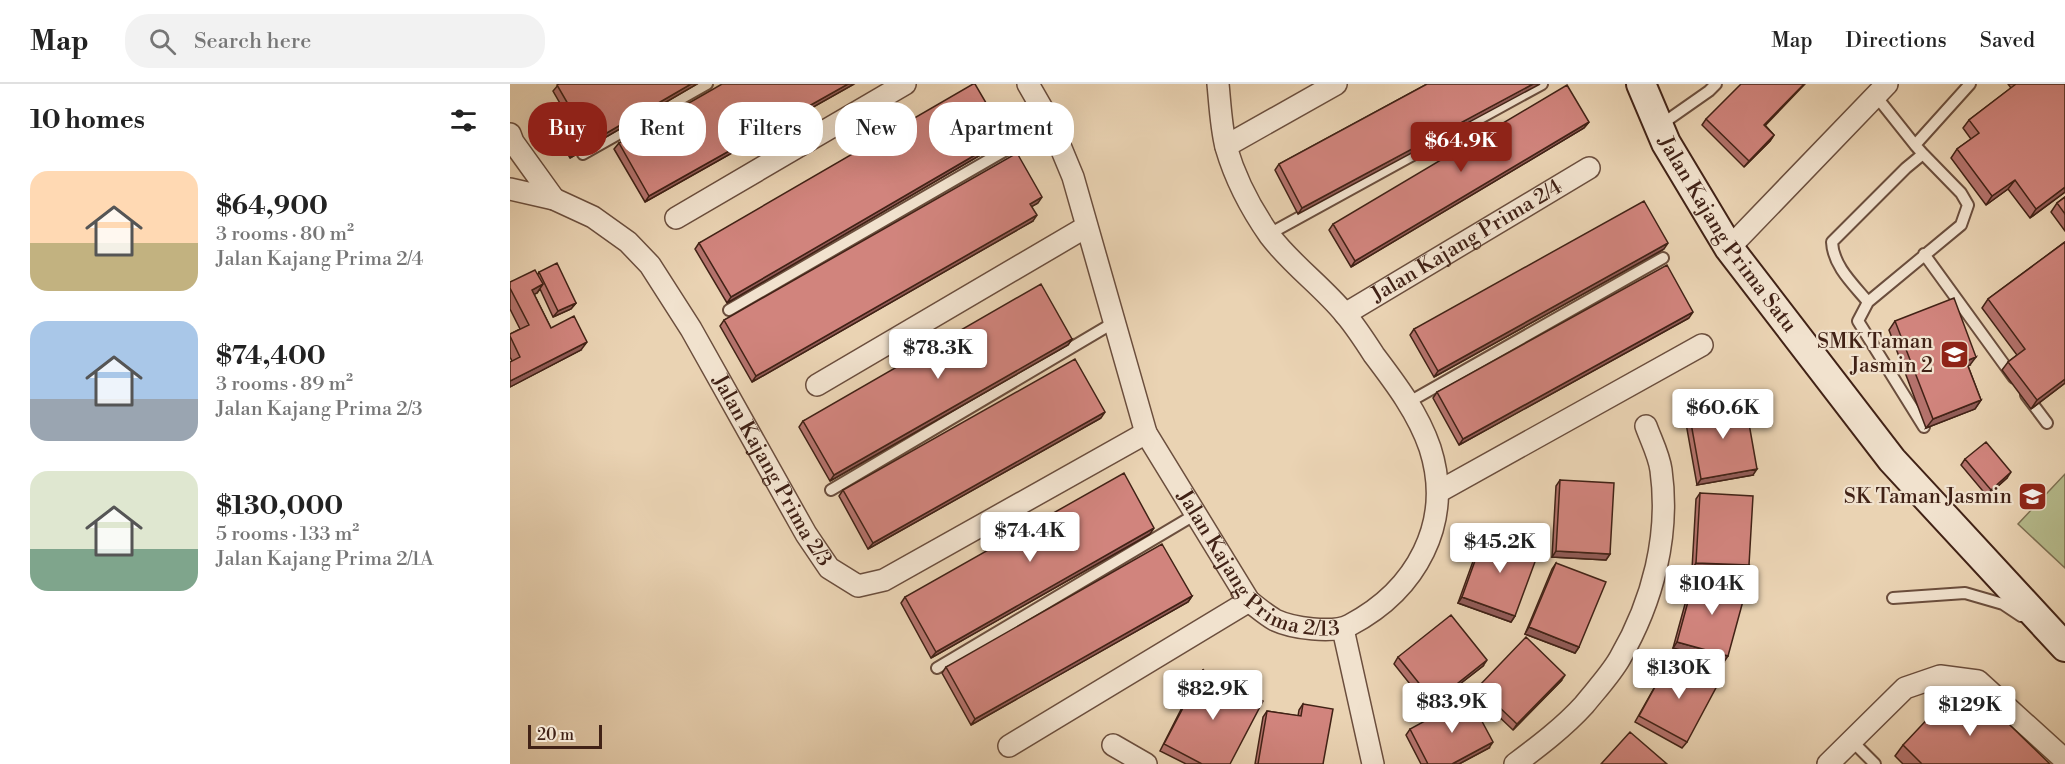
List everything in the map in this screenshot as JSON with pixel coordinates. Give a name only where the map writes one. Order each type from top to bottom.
[{"type":"street","points":[[676,218],[905,84]]},
{"type":"street","name":"Jalan Kajang Prima 2/13","points":[[1028,84],[1038,102]]},
{"type":"street","name":"Jalan Kajang Prima 2/13","points":[[1064,156],[1072,177],[1146,433],[1249,601],[1275,620],[1307,628],[1343,629],[1362,619],[1393,597],[1416,568],[1433,530],[1438,492],[1430,448],[1409,402],[1345,314],[1288,258],[1269,234],[1239,183],[1226,146],[1218,84]]},
{"type":"street","points":[[1226,146],[1336,84]]},
{"type":"street","name":"Jalan Kajang Prima Satu","points":[[1641,84],[1666,143],[1729,248],[1892,460],[2061,643]]},
{"type":"street","points":[[1729,248],[1882,90]]},
{"type":"street","points":[[510,134],[513,142],[554,199]]},
{"type":"street","name":"Jalan Kajang Prima 2/4","points":[[1345,314],[1589,168]]},
{"type":"street","name":"Jalan Kajang Prima 2/3","points":[[510,189],[554,199],[593,217],[628,242],[650,265],[691,329],[806,534],[829,568],[858,586],[884,580],[1146,433]]},
{"type":"street","points":[[817,385],[1086,227]]},
{"type":"street","points":[[1438,492],[1702,345]]},
{"type":"street","points":[[1515,764],[1546,741],[1583,706],[1620,660],[1643,611],[1655,576],[1664,518],[1661,468],[1647,426]]},
{"type":"street","points":[[1009,746],[1249,601]]},
{"type":"street","points":[[1343,629],[1373,764]]},
{"type":"street","points":[[1828,764],[1905,687],[1940,676],[1978,681],[2065,760]]},
{"type":"street","points":[[1113,745],[1146,764]]},
{"type":"lane","points":[[607,140],[707,84]]},
{"type":"lane","points":[[1269,234],[1542,84]]},
{"type":"lane","points":[[1658,126],[1716,84]]},
{"type":"lane","points":[[1915,145],[1970,84]]},
{"type":"lane","points":[[1882,90],[1915,145],[1961,193],[1968,205],[1961,225],[1868,302],[1858,321],[1924,427]]},
{"type":"lane","points":[[1868,302],[1838,265],[1832,254],[1832,242],[1923,154]]},
{"type":"lane","points":[[729,310],[996,156]]},
{"type":"lane","points":[[1924,254],[2046,423]]},
{"type":"lane","points":[[1409,402],[1664,258]]},
{"type":"lane","points":[[831,490],[1113,323]]},
{"type":"lane","points":[[937,668],[1196,514]]},
{"type":"lane","points":[[1893,598],[1965,593],[2003,604],[2061,643]]},
{"type":"lane","points":[[1851,740],[1875,764]]},
{"type":"green space","points":[[2065,474],[2065,568],[2018,524]]},
{"type":"building","points":[[691,84],[660,102],[619,102],[619,126],[607,133],[607,102],[567,102],[557,85]]},
{"type":"building","points":[[722,84],[848,84],[816,102],[718,102],[718,156],[720,156],[649,196],[626,156],[706,156],[706,102],[691,102]]},
{"type":"building","points":[[975,84],[986,102],[942,102]]},
{"type":"building","points":[[1427,84],[1533,84],[1302,208],[1279,164]]},
{"type":"building","points":[[1741,84],[1804,84],[1764,125],[1774,135],[1749,161],[1706,119]]},
{"type":"building","points":[[2016,84],[2065,84],[2065,187],[2036,209],[2015,180],[1992,196],[1957,149],[1979,133],[1969,120]]},
{"type":"building","points":[[1567,85],[1589,122],[1355,261],[1333,224]]},
{"type":"building","points":[[929,110],[929,156],[973,156],[731,297],[699,243],[849,156],[917,156],[917,116]]},
{"type":"building","points":[[1012,156],[1019,156],[1042,197],[1030,204],[1037,215],[756,376],[724,320]]},
{"type":"building","points":[[2065,197],[2065,214],[2057,203]]},
{"type":"building","points":[[1644,201],[1668,243],[1438,371],[1414,329]]},
{"type":"building","points":[[2065,242],[2065,379],[2037,400],[2008,362],[2025,349],[1988,299]]},
{"type":"building","points":[[557,263],[576,303],[558,311],[539,272]]},
{"type":"building","points":[[1667,265],[1693,312],[1463,439],[1437,392]]},
{"type":"building","points":[[535,270],[543,284],[532,290],[551,328],[574,316],[587,342],[510,381],[510,362],[520,357],[510,334],[529,325],[510,288],[510,282]]},
{"type":"building","points":[[1041,284],[1072,339],[834,475],[803,421]]},
{"type":"building","points":[[1954,298],[1976,357],[1966,361],[1981,400],[1933,419],[1895,321]]},
{"type":"building","points":[[1075,359],[1105,412],[873,543],[843,490]]},
{"type":"building","points":[[1745,401],[1757,469],[1701,479],[1689,412]]},
{"type":"building","points":[[1986,442],[2011,472],[1991,490],[1965,459]]},
{"type":"building","points":[[1124,473],[1154,528],[936,652],[905,597]]},
{"type":"building","points":[[1560,480],[1614,483],[1610,554],[1556,551]]},
{"type":"building","points":[[1700,493],[1753,496],[1749,565],[1696,563]]},
{"type":"building","points":[[1485,533],[1539,551],[1515,616],[1462,597]]},
{"type":"building","points":[[1162,544],[1192,596],[975,719],[946,667]]},
{"type":"building","points":[[1556,563],[1606,582],[1579,647],[1529,627]]},
{"type":"building","points":[[1695,576],[1746,590],[1728,656],[1677,642]]},
{"type":"building","points":[[1451,615],[1487,660],[1434,702],[1398,657]]},
{"type":"building","points":[[1526,637],[1565,675],[1517,724],[1478,687]]},
{"type":"building","points":[[1671,658],[1718,684],[1687,742],[1639,716]]},
{"type":"building","points":[[1203,670],[1263,701],[1230,764],[1202,764],[1164,744]]},
{"type":"building","points":[[1951,694],[1982,698],[2050,764],[1922,764],[1903,745]]},
{"type":"building","points":[[1469,697],[1493,742],[1452,764],[1428,764],[1410,729]]},
{"type":"building","points":[[1303,704],[1333,709],[1323,764],[1258,764],[1267,711],[1301,716]]},
{"type":"building","points":[[1630,732],[1667,764],[1601,764]]},
{"type":"place","name":"SMK Taman Jasmin 2","points":[[1954,354]]},
{"type":"place","name":"SK Taman Jasmin","points":[[2033,497]]}]
